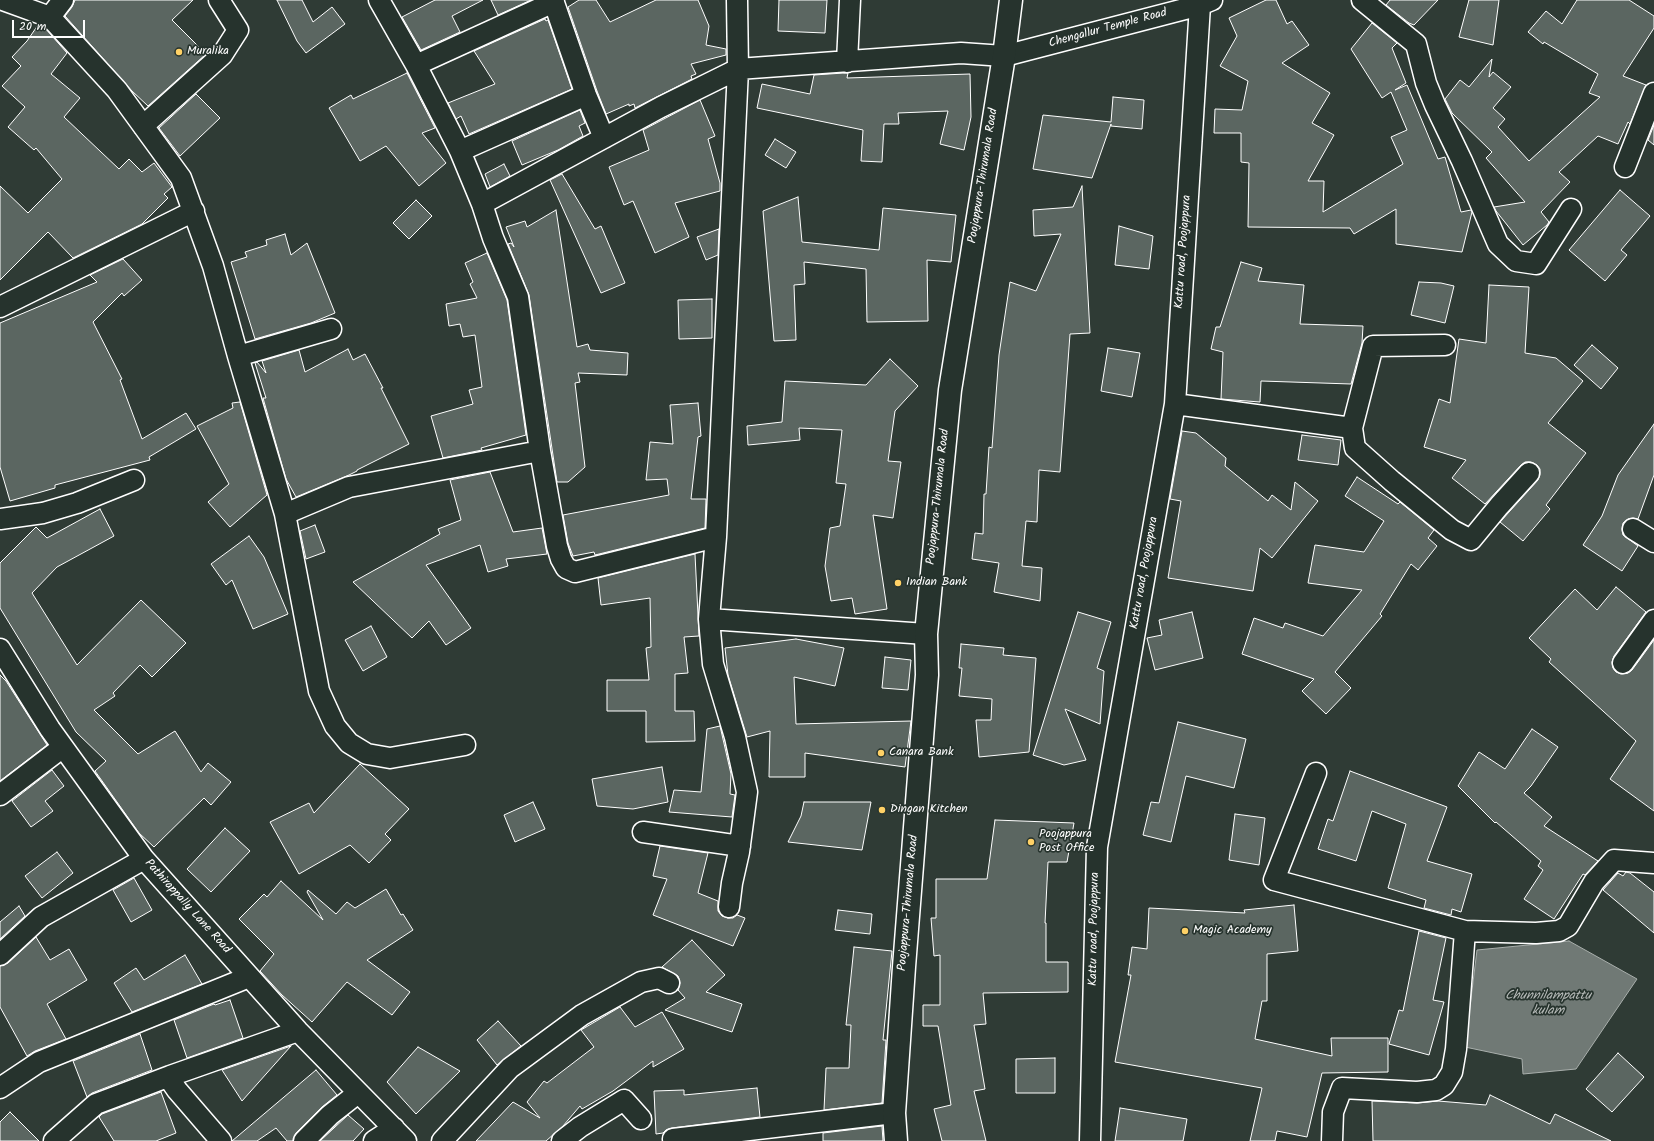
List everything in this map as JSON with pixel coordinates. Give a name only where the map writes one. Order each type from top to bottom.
[{"type":"main road","name":"Poojappura-Thirumala Road","points":[[896,1141],[894,1113],[927,675],[926,634],[950,390],[1004,56],[1011,0]]},
{"type":"street","points":[[3,0],[50,17],[117,90],[181,178],[213,266],[285,514],[319,691],[335,726],[349,743],[367,754],[390,758],[466,745]]},
{"type":"street","points":[[50,17],[63,0]]},
{"type":"street","points":[[144,126],[222,55],[238,30],[220,0]]},
{"type":"street","points":[[379,0],[416,65],[460,151],[482,204],[493,238],[518,297],[540,451],[557,546],[561,560],[566,568],[575,572],[716,537]]},
{"type":"street","points":[[729,907],[740,846],[746,792],[735,737],[713,664],[709,619],[716,537],[738,69],[737,0]]},
{"type":"street","points":[[847,62],[850,0]]},
{"type":"street","points":[[1362,0],[1416,44],[1426,83],[1435,105],[1462,161],[1498,244],[1516,261],[1536,264],[1571,209]]},
{"type":"street","points":[[416,65],[553,1],[586,95],[604,138]]},
{"type":"street","name":"Chengallur Temple Road","points":[[738,69],[962,53],[1004,56],[1206,2]]},
{"type":"street","name":"Kattu road, Poojappura","points":[[1090,1141],[1097,847],[1175,404],[1206,2]]},
{"type":"street","points":[[482,204],[661,107],[738,69]]},
{"type":"street","points":[[1625,167],[1654,93]]},
{"type":"street","points":[[460,151],[586,95]]},
{"type":"street","points":[[0,307],[194,211]]},
{"type":"street","points":[[238,356],[331,329]]},
{"type":"street","points":[[1445,345],[1373,346],[1352,428],[1355,448],[1392,481],[1452,530],[1471,540],[1498,506],[1529,474]]},
{"type":"street","points":[[1175,404],[1352,428]]},
{"type":"street","points":[[285,514],[349,488],[540,451]]},
{"type":"street","points":[[0,519],[43,513],[78,503],[134,480]]},
{"type":"street","points":[[1633,529],[1654,542]]},
{"type":"street","points":[[709,619],[926,634]]},
{"type":"street","points":[[1623,663],[1654,620]]},
{"type":"street","name":"Pathirappally Lane Road","points":[[0,649],[63,747],[144,859],[298,1031],[400,1135]]},
{"type":"street","points":[[0,795],[63,747]]},
{"type":"street","points":[[1316,773],[1274,880],[1465,931],[1536,933],[1560,931],[1568,926],[1594,882],[1614,860],[1654,863]]},
{"type":"street","points":[[643,832],[740,846]]},
{"type":"street","points":[[0,955],[41,917],[144,859]]},
{"type":"street","points":[[1332,1141],[1333,1112],[1342,1088],[1417,1092],[1436,1090],[1444,1085],[1452,1072],[1456,1049],[1465,931]]},
{"type":"street","points":[[0,1088],[39,1062],[250,977]]},
{"type":"street","points":[[442,1141],[510,1068],[582,1015],[641,982],[659,978],[670,983]]},
{"type":"street","points":[[54,1141],[96,1104],[168,1076],[298,1031]]},
{"type":"street","points":[[168,1076],[177,1090],[221,1141]]},
{"type":"street","points":[[304,1141],[330,1115],[358,1093]]},
{"type":"street","points":[[562,1141],[580,1127],[624,1100],[641,1119]]},
{"type":"street","points":[[673,1139],[894,1113]]},
{"type":"street","points":[[374,1141],[400,1135]]},
{"type":"water","name":"Chunnilampattu kulam","points":[[1569,941],[1637,979],[1576,1069],[1523,1074],[1522,1059],[1465,1047],[1477,950]]},
{"type":"building","points":[[75,0],[193,0],[172,20],[206,54],[148,106],[132,91],[65,16]]},
{"type":"building","points":[[277,0],[302,0],[313,22],[332,7],[345,24],[306,53],[297,41]]},
{"type":"building","points":[[435,0],[483,0],[452,16],[460,32],[421,50],[402,17]]},
{"type":"building","points":[[491,0],[531,0],[498,15]]},
{"type":"building","points":[[579,0],[596,0],[610,22],[656,0],[698,0],[709,26],[706,45],[726,49],[726,55],[691,64],[696,74],[691,76],[692,79],[635,108],[634,104],[629,106],[629,104],[606,114],[568,7]]},
{"type":"building","points":[[779,0],[827,0],[825,33],[778,31]]},
{"type":"building","points":[[1266,0],[1276,0],[1287,24],[1292,21],[1309,45],[1282,63],[1330,93],[1312,123],[1334,135],[1308,181],[1324,181],[1323,212],[1403,164],[1391,137],[1407,130],[1391,92],[1382,98],[1351,49],[1372,23],[1397,43],[1392,48],[1406,83],[1395,90],[1407,85],[1438,159],[1445,157],[1461,212],[1471,210],[1472,212],[1462,252],[1396,244],[1396,209],[1354,234],[1350,228],[1248,227],[1249,163],[1241,162],[1241,133],[1214,133],[1215,109],[1242,110],[1248,81],[1220,66],[1237,36],[1229,18]]},
{"type":"building","points":[[1390,0],[1438,0],[1414,25],[1409,23],[1386,5]]},
{"type":"building","points":[[1469,0],[1499,0],[1493,45],[1459,37]]},
{"type":"building","points":[[1577,0],[1629,0],[1654,16],[1654,28],[1623,76],[1646,85],[1630,124],[1628,122],[1618,144],[1598,136],[1559,172],[1570,182],[1541,212],[1549,222],[1547,225],[1523,245],[1494,207],[1525,202],[1486,158],[1492,152],[1452,113],[1445,99],[1460,80],[1469,87],[1492,59],[1489,77],[1493,72],[1511,87],[1493,108],[1505,119],[1498,127],[1529,161],[1600,97],[1589,93],[1598,74],[1544,42],[1543,44],[1528,32],[1546,11],[1562,24]]},
{"type":"building","points":[[545,19],[546,21],[548,20],[572,89],[469,134],[461,116],[456,119],[448,103],[495,84],[474,51]]},
{"type":"building","points":[[38,25],[45,28],[67,53],[51,74],[80,98],[64,117],[119,169],[129,159],[142,172],[154,163],[172,187],[164,194],[168,198],[142,224],[73,258],[48,232],[0,280],[0,186],[28,213],[62,179],[36,148],[34,150],[8,127],[25,107],[2,86],[21,66],[12,57],[27,41]]},
{"type":"building","points":[[407,73],[435,128],[422,133],[446,163],[419,186],[386,146],[360,161],[329,108],[351,95],[353,99]]},
{"type":"building","points":[[848,73],[847,78],[970,74],[971,117],[964,150],[940,144],[948,111],[898,113],[899,124],[884,124],[882,162],[861,161],[863,130],[757,108],[762,84],[810,94],[814,75]]},
{"type":"building","points":[[196,94],[220,118],[180,156],[159,128]]},
{"type":"building","points":[[1113,97],[1144,100],[1142,129],[1111,126],[1111,124],[1092,178],[1033,169],[1043,115],[1111,122]]},
{"type":"building","points":[[700,100],[715,136],[708,139],[720,183],[720,191],[675,203],[689,237],[655,253],[633,201],[624,205],[609,167],[649,150],[643,130]]},
{"type":"building","points":[[580,110],[585,123],[579,126],[583,136],[558,150],[522,165],[512,141]]},
{"type":"building","points":[[1654,125],[1654,145],[1648,140]]},
{"type":"building","points":[[775,139],[796,152],[786,168],[765,155]]},
{"type":"building","points":[[504,164],[510,176],[490,187],[485,174]]},
{"type":"building","points":[[562,174],[595,229],[601,226],[625,283],[601,293],[550,180]]},
{"type":"building","points":[[1082,186],[1090,333],[1070,334],[1060,472],[1039,470],[1037,522],[1026,521],[1022,566],[1042,568],[1040,601],[994,592],[999,563],[972,559],[975,533],[983,534],[984,494],[986,494],[989,447],[992,448],[999,355],[1010,282],[1036,291],[1061,234],[1034,236],[1033,210],[1073,207]]},
{"type":"building","points":[[1620,190],[1650,216],[1621,250],[1627,255],[1605,281],[1569,250]]},
{"type":"building","points":[[798,197],[802,242],[879,250],[883,208],[956,215],[951,262],[927,260],[928,321],[867,322],[866,269],[804,262],[805,284],[794,285],[796,340],[774,341],[763,211]]},
{"type":"building","points":[[416,200],[432,216],[409,239],[393,223]]},
{"type":"building","points":[[556,210],[577,347],[588,344],[590,350],[628,353],[627,375],[578,373],[580,382],[575,383],[585,467],[568,482],[557,482],[529,295],[508,244],[511,243],[514,247],[506,227],[525,221],[527,227]]},
{"type":"building","points":[[1119,226],[1153,236],[1149,269],[1115,265]]},
{"type":"building","points":[[719,229],[718,255],[706,260],[697,237]]},
{"type":"building","points":[[285,234],[291,255],[307,243],[335,313],[311,323],[255,339],[231,262],[247,257],[245,252],[267,245],[266,240]]},
{"type":"building","points":[[487,253],[507,300],[526,435],[481,448],[482,450],[443,458],[431,416],[473,404],[469,390],[482,387],[475,335],[463,337],[460,324],[449,326],[446,304],[477,298],[470,284],[473,282],[465,263]]},
{"type":"building","points":[[123,259],[142,280],[124,296],[122,293],[93,322],[122,379],[120,380],[142,439],[186,413],[196,429],[149,457],[150,460],[55,485],[55,488],[10,501],[0,467],[0,323],[97,282],[90,275]]},
{"type":"building","points":[[1241,262],[1262,268],[1258,281],[1304,285],[1300,324],[1363,326],[1362,343],[1351,384],[1261,381],[1260,402],[1221,399],[1223,352],[1211,349],[1216,327],[1220,327]]},
{"type":"building","points":[[1419,282],[1441,283],[1454,286],[1445,323],[1411,315]]},
{"type":"building","points":[[1489,285],[1529,287],[1525,353],[1556,358],[1583,381],[1548,423],[1586,453],[1546,505],[1550,509],[1523,541],[1500,522],[1538,480],[1540,469],[1537,465],[1531,462],[1525,462],[1521,465],[1485,504],[1452,478],[1466,460],[1424,447],[1439,399],[1450,403],[1459,339],[1486,343]]},
{"type":"building","points":[[712,299],[712,338],[679,339],[678,300]]},
{"type":"building","points":[[1592,345],[1618,368],[1601,389],[1574,365]]},
{"type":"building","points":[[1108,348],[1140,353],[1132,397],[1101,391]]},
{"type":"building","points":[[348,349],[353,360],[365,354],[383,388],[381,388],[409,444],[349,475],[296,497],[286,479],[263,398],[266,398],[255,363],[257,362],[266,373],[262,361],[299,350],[305,372]]},
{"type":"building","points":[[890,359],[918,386],[895,411],[888,461],[901,462],[893,518],[873,515],[887,609],[855,614],[852,598],[831,601],[825,566],[830,528],[840,526],[846,484],[836,483],[842,430],[799,428],[800,440],[748,445],[747,426],[782,422],[785,381],[866,385]]},
{"type":"building","points":[[240,402],[267,495],[230,527],[208,502],[229,484],[197,426],[233,408],[232,403]]},
{"type":"building","points":[[698,403],[701,436],[698,437],[691,499],[706,499],[705,528],[595,555],[594,552],[573,556],[568,543],[563,515],[669,495],[667,479],[646,480],[650,442],[673,444],[670,405]]},
{"type":"building","points":[[1654,424],[1654,475],[1638,519],[1628,519],[1623,523],[1623,535],[1638,546],[1622,571],[1583,545],[1602,516],[1618,475]]},
{"type":"building","points":[[1182,431],[1196,433],[1226,458],[1225,466],[1268,501],[1272,495],[1291,510],[1295,482],[1318,501],[1272,558],[1260,548],[1253,591],[1168,578],[1181,501],[1170,499]]},
{"type":"building","points":[[1302,435],[1341,440],[1338,465],[1298,460]]},
{"type":"building","points":[[490,472],[513,532],[542,528],[547,554],[506,559],[508,566],[488,572],[480,545],[426,565],[471,628],[446,645],[429,621],[412,638],[353,582],[440,534],[438,529],[461,520],[450,480]]},
{"type":"building","points":[[1357,477],[1398,504],[1400,502],[1434,530],[1428,538],[1437,546],[1418,570],[1411,564],[1380,614],[1382,616],[1335,672],[1351,688],[1326,714],[1302,691],[1314,679],[1242,654],[1254,618],[1283,628],[1285,623],[1323,636],[1362,590],[1308,583],[1315,545],[1364,552],[1384,521],[1345,496]]},
{"type":"building","points":[[100,509],[114,536],[57,567],[32,593],[77,665],[141,600],[186,643],[152,677],[140,665],[113,693],[115,696],[94,710],[138,754],[175,731],[201,772],[208,763],[231,782],[211,805],[204,798],[154,847],[139,833],[95,771],[106,761],[76,732],[0,608],[0,563],[36,527],[47,538]]},
{"type":"building","points":[[315,525],[325,552],[306,559],[300,531]]},
{"type":"building","points":[[249,536],[264,557],[288,614],[253,629],[232,580],[226,585],[211,564]]},
{"type":"building","points":[[695,554],[699,636],[684,637],[688,673],[675,674],[675,711],[694,711],[695,741],[646,742],[646,711],[607,711],[607,680],[649,680],[646,648],[651,647],[650,598],[601,605],[598,578]]},
{"type":"building","points":[[1616,587],[1646,612],[1614,656],[1612,662],[1613,668],[1616,672],[1621,674],[1628,673],[1632,670],[1654,640],[1654,811],[1610,779],[1636,741],[1549,662],[1551,659],[1529,638],[1575,589],[1597,610]]},
{"type":"building","points":[[1078,612],[1111,622],[1097,668],[1104,671],[1100,724],[1065,709],[1086,760],[1064,765],[1033,755]]},
{"type":"building","points":[[1192,612],[1203,658],[1155,670],[1147,638],[1162,635],[1159,620]]},
{"type":"building","points":[[371,626],[387,657],[363,671],[345,640]]},
{"type":"building","points":[[796,639],[844,648],[835,686],[794,677],[796,724],[911,721],[905,767],[805,753],[805,777],[769,777],[770,731],[747,737],[728,675],[725,648]]},
{"type":"building","points":[[961,644],[1004,648],[1003,655],[1036,658],[1029,752],[979,757],[976,720],[991,720],[992,699],[959,696],[962,668],[959,668]]},
{"type":"building","points":[[885,657],[911,660],[908,690],[882,688]]},
{"type":"building","points":[[0,675],[6,681],[47,745],[0,781]]},
{"type":"building","points":[[1178,722],[1246,739],[1234,788],[1186,776],[1171,842],[1143,835],[1151,802],[1159,803]]},
{"type":"building","points":[[720,726],[731,774],[730,794],[735,795],[732,817],[669,812],[674,790],[701,792],[707,729]]},
{"type":"building","points":[[1532,729],[1558,747],[1531,786],[1524,793],[1552,817],[1544,826],[1598,861],[1585,875],[1583,874],[1554,919],[1524,899],[1543,870],[1538,866],[1541,861],[1496,822],[1495,823],[1458,786],[1479,752],[1505,769]]},
{"type":"building","points":[[360,764],[409,809],[385,834],[391,840],[369,863],[350,845],[299,874],[270,822],[309,803],[314,813]]},
{"type":"building","points":[[662,767],[668,802],[633,809],[597,806],[592,779]]},
{"type":"building","points":[[52,770],[64,786],[45,801],[53,811],[31,827],[12,801]]},
{"type":"building","points":[[1350,771],[1447,807],[1427,861],[1472,874],[1461,912],[1452,909],[1451,915],[1424,908],[1426,900],[1388,888],[1406,824],[1372,811],[1356,861],[1318,849],[1328,819],[1333,821]]},
{"type":"building","points":[[533,802],[545,829],[515,842],[504,815]]},
{"type":"building","points":[[804,802],[871,802],[862,850],[788,842],[801,816]]},
{"type":"building","points":[[1235,814],[1265,818],[1259,865],[1229,860]]},
{"type":"building","points":[[995,820],[1074,823],[1067,862],[1048,862],[1045,923],[1046,962],[1068,962],[1068,992],[983,993],[986,1024],[974,1025],[985,1089],[974,1091],[986,1141],[942,1141],[934,1109],[951,1105],[938,1026],[923,1026],[923,1005],[940,1005],[940,955],[934,956],[931,918],[936,918],[936,879],[987,879]]},
{"type":"building","points":[[225,828],[250,851],[211,892],[187,869]]},
{"type":"building","points":[[660,846],[708,853],[698,893],[718,901],[718,911],[722,916],[733,918],[737,915],[745,918],[733,946],[653,915],[667,879],[653,876]]},
{"type":"building","points":[[57,852],[73,873],[42,898],[25,876]]},
{"type":"building","points":[[1626,872],[1630,873],[1654,892],[1654,933],[1603,890],[1618,873],[1623,876]]},
{"type":"building","points":[[134,878],[152,910],[131,922],[113,890]]},
{"type":"building","points":[[281,881],[323,920],[307,892],[308,890],[336,914],[347,902],[355,908],[386,889],[401,915],[403,914],[413,930],[367,960],[410,992],[392,1015],[347,982],[312,1022],[282,995],[260,971],[274,954],[239,919],[264,894],[267,897]]},
{"type":"building","points":[[1294,905],[1298,951],[1267,954],[1267,1001],[1262,1001],[1255,1039],[1332,1056],[1331,1038],[1388,1038],[1388,1072],[1322,1073],[1307,1137],[1277,1131],[1275,1141],[1250,1141],[1262,1088],[1115,1062],[1131,975],[1128,975],[1132,947],[1147,949],[1149,908],[1245,913],[1244,910]]},
{"type":"building","points":[[19,906],[25,916],[0,939],[0,922]]},
{"type":"building","points":[[838,910],[872,914],[870,934],[835,930]]},
{"type":"building","points":[[1419,931],[1446,938],[1433,1000],[1444,1002],[1429,1055],[1389,1044],[1399,1010],[1403,1011]]},
{"type":"building","points":[[36,937],[50,960],[69,949],[87,980],[47,1004],[66,1039],[35,1051],[27,1056],[0,1007],[0,966],[8,963]]},
{"type":"building","points":[[692,940],[725,975],[706,992],[742,1004],[732,1032],[665,1010],[685,998],[678,990],[680,983],[678,976],[662,967]]},
{"type":"building","points":[[854,947],[892,951],[883,1040],[886,1040],[882,1103],[824,1110],[826,1068],[849,1068],[851,1025],[846,1025]]},
{"type":"building","points":[[185,955],[202,984],[132,1012],[114,983],[136,968],[144,980]]},
{"type":"building","points":[[230,1000],[243,1038],[187,1058],[174,1020],[214,1004],[215,1005]]},
{"type":"building","points":[[620,1007],[635,1027],[662,1012],[684,1049],[653,1067],[653,1061],[613,1091],[582,1109],[580,1106],[563,1126],[546,1141],[476,1141],[513,1102],[540,1118],[527,1102],[544,1081],[547,1083],[594,1047],[581,1030]]},
{"type":"building","points":[[498,1021],[521,1046],[497,1065],[477,1040]]},
{"type":"building","points":[[140,1034],[152,1070],[92,1093],[87,1097],[73,1061]]},
{"type":"building","points":[[291,1046],[242,1101],[222,1070]]},
{"type":"building","points":[[418,1047],[460,1071],[416,1114],[387,1082]]},
{"type":"building","points":[[1618,1053],[1644,1077],[1612,1112],[1586,1089]]},
{"type":"building","points":[[1055,1058],[1055,1093],[1016,1093],[1016,1059]]},
{"type":"building","points":[[316,1070],[337,1095],[322,1107],[296,1133],[293,1141],[287,1141],[276,1128],[257,1141],[232,1141]]},
{"type":"building","points":[[757,1088],[760,1117],[672,1128],[663,1133],[656,1134],[654,1091],[684,1090],[684,1095]]},
{"type":"building","points":[[161,1092],[176,1133],[156,1141],[114,1141],[99,1117],[102,1114]]},
{"type":"building","points":[[1490,1095],[1550,1124],[1555,1114],[1611,1141],[1373,1141],[1372,1101],[1417,1103],[1438,1101],[1486,1105]]},
{"type":"building","points":[[1120,1108],[1187,1119],[1183,1141],[1115,1141]]},
{"type":"building","points":[[10,1112],[39,1141],[0,1141],[0,1122]]},
{"type":"building","points":[[348,1115],[364,1129],[353,1141],[320,1141]]},
{"type":"building","points":[[882,1126],[883,1141],[823,1141],[823,1133]]},
{"type":"place","name":"Muralika","points":[[179,52]]},
{"type":"place","name":"Indian Bank","points":[[898,583]]},
{"type":"place","name":"Canara Bank","points":[[881,753]]},
{"type":"place","name":"Dingan Kitchen","points":[[882,810]]},
{"type":"place","name":"Poojappura Post Office","points":[[1031,842]]},
{"type":"place","name":"Magic Academy","points":[[1185,931]]}]
